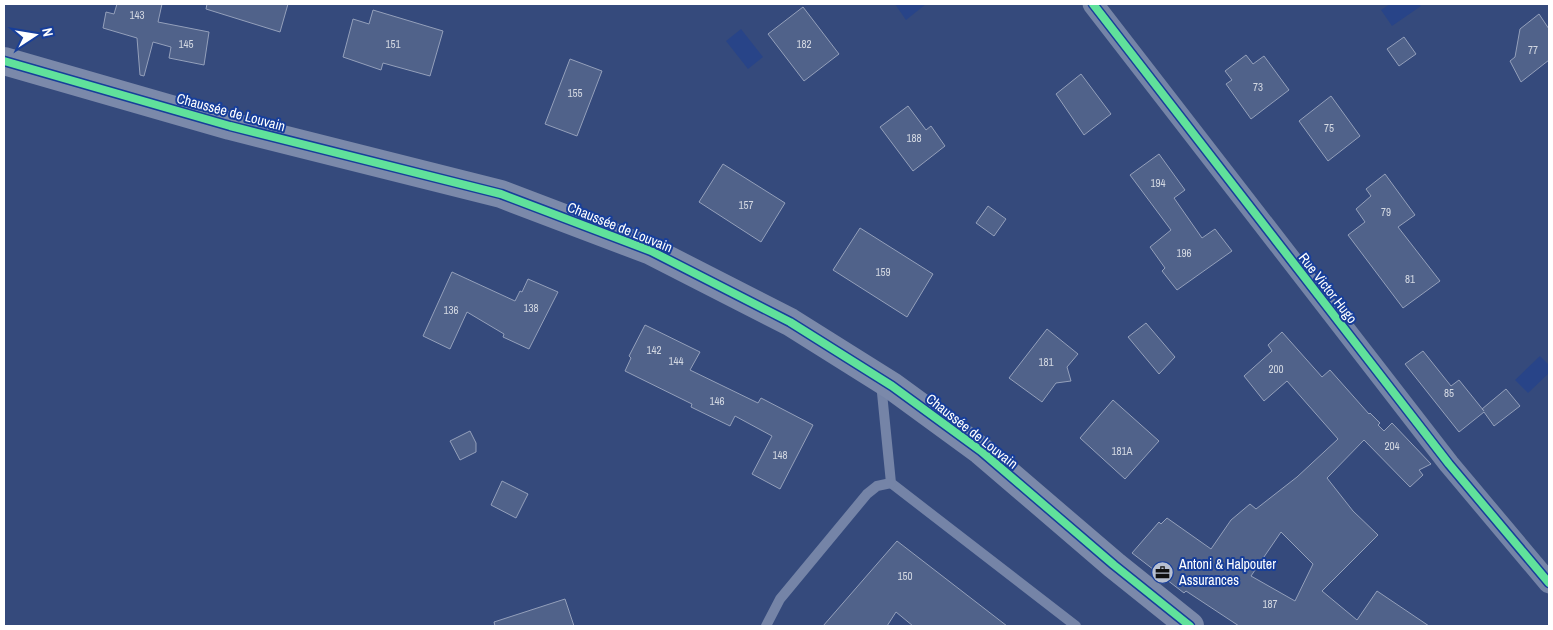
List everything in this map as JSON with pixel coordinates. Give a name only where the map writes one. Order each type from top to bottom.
[{"type":"main road","name":"Chaussée de Louvain","points":[[4,62],[230,126],[500,194],[651,251],[790,322],[880,379],[981,451],[1114,566],[1190,626]]},
{"type":"street","name":"Rue Victor Hugo","points":[[1093,4],[1448,464],[1549,583]]},
{"type":"lane","points":[[880,379],[891,483],[1076,626]]},
{"type":"lane","points":[[766,626],[780,600],[867,494],[878,486],[891,483]]},
{"type":"water","points":[[895,4],[926,4],[906,20]]},
{"type":"water","points":[[1390,4],[1419,4],[1421,6],[1392,26],[1381,10]]},
{"type":"water","points":[[741,29],[763,57],[748,69],[726,41]]},
{"type":"water","points":[[1540,356],[1549,365],[1549,373],[1528,393],[1515,380]]},
{"type":"building","points":[[117,4],[162,4],[158,22],[209,32],[204,65],[169,58],[171,47],[153,42],[144,76],[140,75],[137,38],[103,28],[106,12],[114,14]]},
{"type":"building","points":[[207,4],[288,4],[280,32],[206,9]]},
{"type":"building","points":[[803,7],[839,54],[804,81],[768,34]]},
{"type":"building","points":[[373,10],[443,31],[430,76],[383,63],[381,70],[343,57],[353,19],[369,24]]},
{"type":"building","points":[[1539,14],[1549,29],[1549,60],[1521,82],[1510,61],[1515,57],[1520,29]]},
{"type":"building","points":[[1404,37],[1416,54],[1399,66],[1387,49]]},
{"type":"building","points":[[1246,55],[1253,64],[1264,56],[1289,90],[1251,119],[1226,84],[1232,80],[1225,71]]},
{"type":"building","points":[[570,59],[602,71],[577,136],[545,124]]},
{"type":"building","points":[[1081,74],[1111,114],[1084,135],[1056,94]]},
{"type":"building","points":[[1331,96],[1360,136],[1328,161],[1299,121]]},
{"type":"building","points":[[908,106],[926,130],[931,126],[945,146],[913,171],[880,127]]},
{"type":"building","points":[[1159,154],[1185,190],[1174,198],[1202,238],[1215,229],[1232,251],[1177,290],[1162,271],[1165,268],[1150,247],[1171,230],[1130,175]]},
{"type":"building","points":[[723,164],[785,203],[761,242],[699,202]]},
{"type":"building","points":[[1385,174],[1415,215],[1398,227],[1440,281],[1403,308],[1348,235],[1365,222],[1356,209],[1371,196],[1366,189]]},
{"type":"building","points":[[988,206],[1006,219],[994,236],[976,223]]},
{"type":"building","points":[[860,228],[933,274],[907,317],[833,270]]},
{"type":"building","points":[[452,272],[515,301],[528,279],[558,292],[529,349],[503,337],[504,334],[467,312],[450,349],[423,336]]},
{"type":"building","points":[[1146,323],[1175,357],[1159,374],[1128,337]]},
{"type":"building","points":[[645,325],[700,352],[690,370],[758,403],[761,398],[813,425],[780,489],[752,474],[772,436],[735,416],[730,426],[691,407],[692,404],[625,371],[631,358],[629,356]]},
{"type":"building","points":[[1047,329],[1078,354],[1067,367],[1071,381],[1056,383],[1042,402],[1009,378]]},
{"type":"building","points":[[1282,332],[1322,377],[1330,370],[1369,414],[1380,423],[1378,425],[1384,431],[1392,423],[1431,464],[1419,470],[1423,475],[1410,487],[1364,440],[1327,478],[1353,511],[1378,535],[1322,591],[1357,620],[1377,591],[1429,626],[1239,626],[1186,591],[1184,593],[1132,553],[1159,522],[1161,524],[1167,518],[1211,549],[1231,520],[1250,504],[1256,509],[1297,477],[1338,439],[1287,381],[1264,401],[1244,376],[1272,351],[1268,345]],"holes":[[[1281,532],[1313,564],[1295,601],[1251,576]]]},
{"type":"building","points":[[1423,351],[1451,386],[1459,380],[1482,409],[1506,389],[1520,406],[1494,426],[1484,412],[1459,432],[1405,364]]},
{"type":"building","points":[[1113,400],[1159,441],[1125,479],[1080,438]]},
{"type":"building","points":[[470,431],[476,443],[476,452],[460,460],[450,441]]},
{"type":"building","points":[[502,481],[528,494],[516,518],[491,505]]},
{"type":"building","points":[[897,541],[1007,626],[913,626],[896,612],[887,626],[823,626]]},
{"type":"building","points":[[565,599],[574,626],[495,626],[494,622]]},
{"type":"cycle path","points":[[1093,4],[1449,464],[1549,583]]},
{"type":"cycle path","points":[[4,61],[230,126],[501,194],[651,251],[790,322],[892,386],[981,451],[1114,565],[1190,626]]},
{"type":"place","name":"Antoni & Halpouter Assurances","points":[[1163,572]]}]
